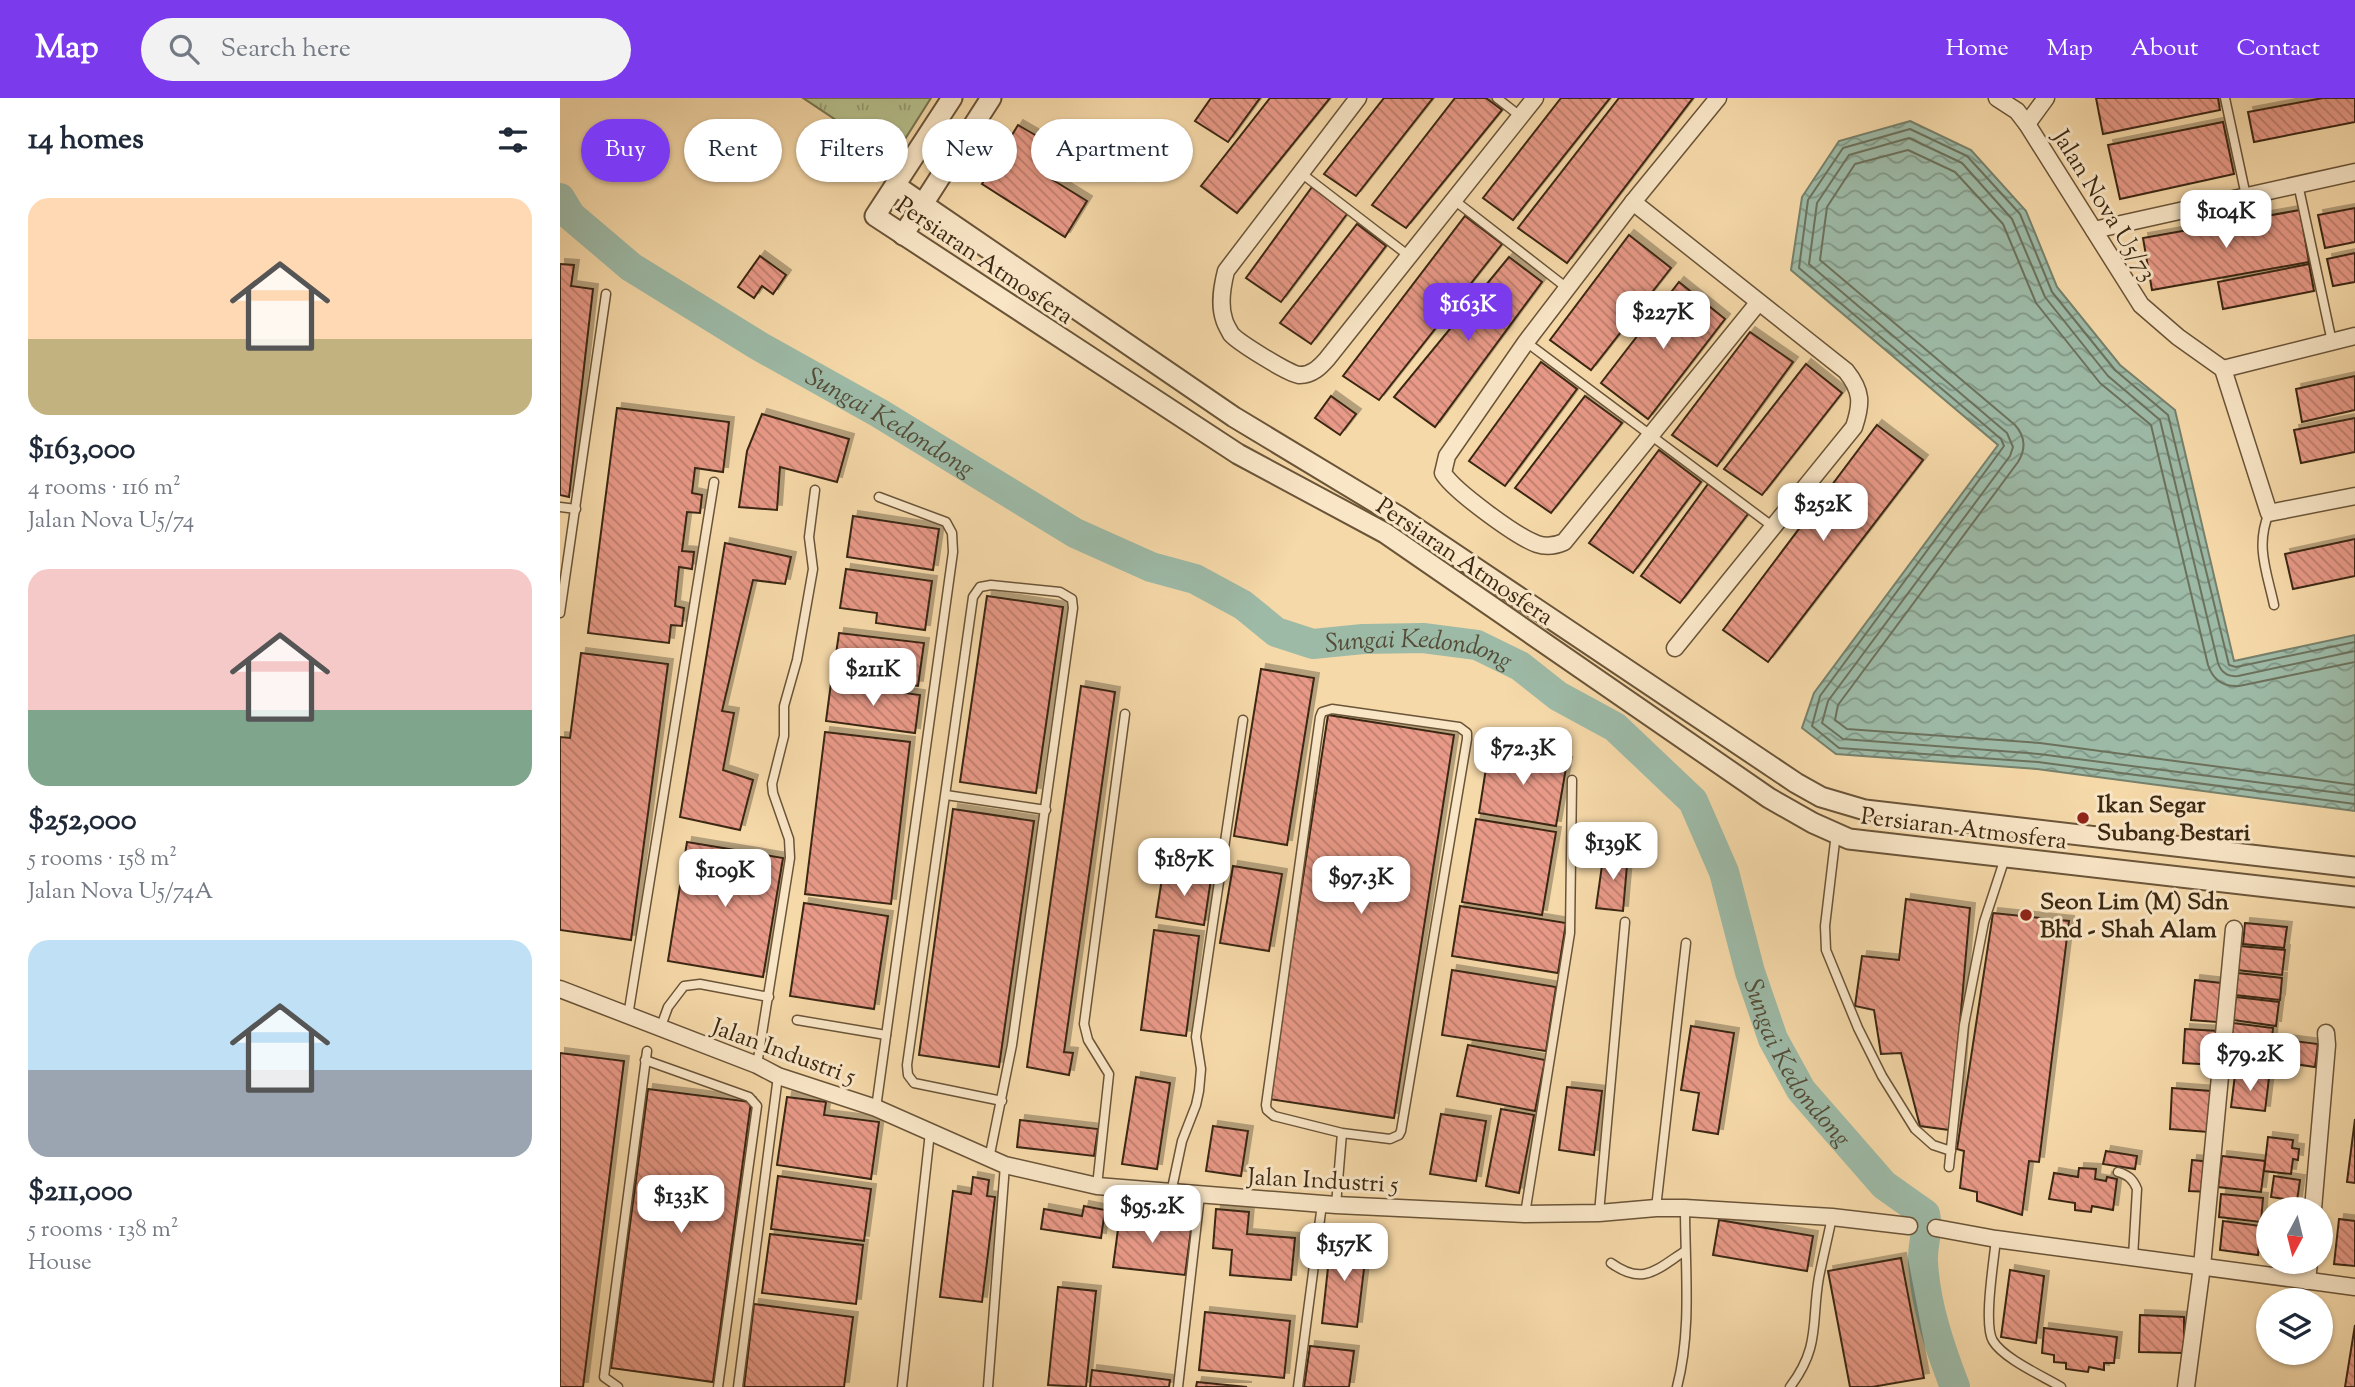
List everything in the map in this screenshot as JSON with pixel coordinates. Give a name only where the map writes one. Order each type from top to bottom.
[{"type":"street","points":[[895,185],[952,98]]},
{"type":"street","points":[[903,235],[991,98]]},
{"type":"street","points":[[1358,98],[1226,271],[1221,302],[1224,321],[1233,335],[1288,372],[1299,375],[1318,369],[1327,359],[1535,98]]},
{"type":"street","points":[[1718,98],[1633,202],[1526,342],[1447,456],[1443,473],[1448,482],[1462,495],[1530,541],[1539,545],[1564,542],[1758,303]]},
{"type":"street","name":"Jalan Nova U5/73","points":[[1997,98],[2017,111],[2027,124],[2141,305],[2178,337],[2223,369]]},
{"type":"street","points":[[2027,124],[2046,98]]},
{"type":"street","points":[[2095,230],[2355,172]]},
{"type":"street","name":"Persiaran Atmosfera","points":[[2355,867],[1865,810],[1821,797],[1796,783],[1398,516],[1234,417],[895,185],[875,216],[1238,454],[1385,533],[1769,798],[1836,834],[1849,839],[2005,858],[2355,897]]},
{"type":"street","points":[[1633,202],[1846,371],[1856,384],[1860,398],[1854,427],[1675,648]]},
{"type":"street","points":[[2355,336],[2223,369],[2269,513],[2355,496]]},
{"type":"street","points":[[2186,1387],[2202,1266],[2234,929]]},
{"type":"street","name":"Jalan Industri 5","points":[[560,989],[757,1065],[778,1076],[876,1108],[997,1162],[1097,1186],[1329,1204],[1525,1214],[1599,1213],[1656,1208],[1832,1217],[1909,1226]]},
{"type":"street","points":[[2314,1197],[2326,1033]]},
{"type":"street","points":[[1936,1228],[1996,1239],[2355,1287]]},
{"type":"street","points":[[2307,1281],[2308,1274]]},
{"type":"lane","points":[[1497,98],[1520,116]]},
{"type":"lane","points":[[2225,98],[2246,196]]},
{"type":"lane","points":[[1301,173],[1409,256]]},
{"type":"lane","points":[[2298,184],[2332,342]]},
{"type":"lane","points":[[1454,200],[1567,288]]},
{"type":"lane","points":[[560,613],[606,294]]},
{"type":"lane","points":[[1526,342],[1772,526]]},
{"type":"lane","points":[[628,1017],[714,482]]},
{"type":"lane","points":[[757,1065],[790,859],[789,839],[775,801],[772,784],[782,747],[784,706],[797,660],[813,569],[809,537],[815,490]]},
{"type":"lane","points":[[876,1108],[953,552],[952,533],[946,522],[879,497]]},
{"type":"lane","points":[[560,507],[576,509]]},
{"type":"lane","points":[[2269,513],[2262,530],[2262,549],[2274,605]]},
{"type":"lane","points":[[988,1387],[1002,1101],[1073,608],[1072,599],[1060,592],[991,585],[980,587],[975,592],[907,1065],[908,1075],[914,1083],[1002,1101]]},
{"type":"lane","points":[[1326,709],[1459,727],[1467,733],[1401,1130],[1399,1135],[1390,1139],[1342,1133],[1274,1116],[1266,1105],[1320,717],[1326,709]]},
{"type":"lane","points":[[1097,1186],[1109,1074],[1088,1040],[1084,1024],[1125,714]]},
{"type":"lane","points":[[1171,1193],[1181,1140],[1199,1091],[1201,1069],[1196,1037],[1243,720]]},
{"type":"lane","points":[[1525,1214],[1570,933],[1572,780]]},
{"type":"lane","points":[[946,795],[1046,810]]},
{"type":"lane","points":[[1836,834],[1825,926],[1826,950],[1858,1028],[1882,1076],[1915,1129],[1933,1145],[1951,1152]]},
{"type":"lane","points":[[1949,1167],[1964,1025],[1984,922],[2005,858]]},
{"type":"lane","points":[[1599,1213],[1625,922]]},
{"type":"lane","points":[[1656,1208],[1686,943]]},
{"type":"lane","points":[[660,1029],[668,1007],[684,986],[700,984],[769,997]]},
{"type":"lane","points":[[797,1020],[886,1035]]},
{"type":"lane","points":[[618,1387],[604,1377],[647,1051]]},
{"type":"lane","points":[[645,1060],[749,1097],[757,1106],[718,1387]]},
{"type":"lane","points":[[738,1387],[778,1076]]},
{"type":"lane","points":[[902,1387],[930,1132]]},
{"type":"lane","points":[[1298,1387],[1342,1133]]},
{"type":"lane","points":[[2118,1172],[2127,1175],[2137,1189],[2133,1257]]},
{"type":"lane","points":[[1178,1387],[1200,1195]]},
{"type":"lane","points":[[1677,1387],[1682,1370],[1685,1314],[1685,1209]]},
{"type":"lane","points":[[1790,1387],[1807,1360],[1815,1332],[1819,1278],[1832,1217]]},
{"type":"lane","points":[[1996,1239],[1989,1316],[1993,1341],[2003,1351],[2061,1387]]},
{"type":"lane","points":[[1611,1263],[1630,1275],[1638,1275],[1648,1273],[1685,1251]]},
{"type":"green space","points":[[803,98],[931,98],[908,134],[908,119],[834,119]]},
{"type":"water","points":[[1910,121],[1971,150],[2026,211],[2057,287],[2120,365],[2175,410],[2234,661],[2355,635],[2355,811],[2037,769],[1836,754],[1802,728],[1814,693],[1998,445],[1791,270],[1802,197],[1839,141]]},
{"type":"building","points":[[1211,98],[1260,98],[1228,142],[1195,121]]},
{"type":"building","points":[[1270,98],[1330,98],[1237,213],[1201,186]]},
{"type":"building","points":[[1384,98],[1433,98],[1356,196],[1324,174]]},
{"type":"building","points":[[1455,98],[1486,98],[1502,110],[1406,228],[1372,205]]},
{"type":"building","points":[[1561,98],[1610,98],[1513,220],[1483,198]]},
{"type":"building","points":[[1619,98],[1693,98],[1567,263],[1518,228]]},
{"type":"building","points":[[2096,98],[2218,98],[2220,110],[2103,134]]},
{"type":"building","points":[[2323,98],[2355,98],[2355,122],[2254,142],[2248,112]]},
{"type":"building","points":[[2223,122],[2234,174],[2120,199],[2108,145]]},
{"type":"building","points":[[1017,127],[1031,133],[1031,182],[1056,182],[1087,201],[1065,237],[982,184],[1017,182]]},
{"type":"building","points":[[1312,187],[1347,214],[1281,302],[1246,278]]},
{"type":"building","points":[[2355,208],[2355,242],[2325,248],[2318,215]]},
{"type":"building","points":[[2300,210],[2309,262],[2152,290],[2143,238]]},
{"type":"building","points":[[1465,216],[1502,244],[1379,400],[1343,376]]},
{"type":"building","points":[[1357,224],[1386,246],[1311,344],[1280,323]]},
{"type":"building","points":[[1629,235],[1671,268],[1591,370],[1550,340]]},
{"type":"building","points":[[2355,253],[2355,282],[2333,286],[2327,259]]},
{"type":"building","points":[[760,256],[786,275],[773,294],[762,286],[754,298],[738,287]]},
{"type":"building","points":[[1509,257],[1542,282],[1435,427],[1394,397]]},
{"type":"building","points":[[560,264],[574,265],[571,286],[593,289],[569,497],[560,495]]},
{"type":"building","points":[[2309,264],[2314,291],[2223,309],[2218,282]]},
{"type":"building","points":[[1679,282],[1725,319],[1648,419],[1601,383]]},
{"type":"building","points":[[1750,332],[1793,362],[1717,466],[1672,435]]},
{"type":"building","points":[[1541,362],[1577,389],[1505,486],[1469,461]]},
{"type":"building","points":[[1806,364],[1842,393],[1762,495],[1724,469]]},
{"type":"building","points":[[2355,376],[2355,410],[2302,422],[2296,389]]},
{"type":"building","points":[[1331,396],[1356,414],[1340,435],[1315,418]]},
{"type":"building","points":[[1585,396],[1622,423],[1551,513],[1515,488]]},
{"type":"building","points":[[617,408],[729,422],[723,472],[695,468],[692,493],[702,495],[700,513],[687,512],[682,551],[694,552],[692,569],[679,567],[675,606],[684,608],[682,626],[671,625],[669,643],[588,633]]},
{"type":"building","points":[[762,414],[849,439],[837,482],[780,467],[777,510],[739,507],[747,451]]},
{"type":"building","points":[[2355,418],[2355,452],[2301,463],[2294,430]]},
{"type":"building","points":[[1877,425],[1923,460],[1768,662],[1723,630]]},
{"type":"building","points":[[1659,450],[1701,482],[1633,573],[1589,543]]},
{"type":"building","points":[[1708,484],[1748,514],[1680,603],[1641,576]]},
{"type":"building","points":[[853,516],[939,529],[933,570],[847,557]]},
{"type":"building","points":[[2355,539],[2355,576],[2293,589],[2285,554]]},
{"type":"building","points":[[725,543],[791,557],[785,584],[753,580],[722,711],[734,713],[723,770],[753,780],[740,830],[680,817]]},
{"type":"building","points":[[846,569],[932,581],[925,630],[876,623],[877,613],[840,608]]},
{"type":"building","points":[[987,596],[1063,607],[1036,793],[960,782]]},
{"type":"building","points":[[839,633],[924,643],[918,686],[833,675]]},
{"type":"building","points":[[581,653],[668,664],[631,940],[560,930],[560,737],[570,738]]},
{"type":"building","points":[[1261,669],[1314,678],[1287,845],[1234,836]]},
{"type":"building","points":[[831,683],[920,695],[915,733],[826,721]]},
{"type":"building","points":[[1081,686],[1115,692],[1064,1052],[1073,1053],[1069,1075],[1027,1067]]},
{"type":"building","points":[[1328,715],[1454,735],[1394,1118],[1269,1099]]},
{"type":"building","points":[[825,732],[910,742],[891,904],[805,894]]},
{"type":"building","points":[[1489,749],[1567,762],[1556,826],[1479,813]]},
{"type":"building","points":[[953,809],[1034,821],[999,1067],[919,1055]]},
{"type":"building","points":[[1476,819],[1556,832],[1542,915],[1462,902]]},
{"type":"building","points":[[687,842],[783,858],[763,977],[668,961]]},
{"type":"building","points":[[1604,851],[1628,854],[1623,911],[1596,908]]},
{"type":"building","points":[[1233,866],[1282,874],[1269,951],[1220,943]]},
{"type":"building","points":[[1163,872],[1211,879],[1204,925],[1156,917]]},
{"type":"building","points":[[1906,899],[1970,908],[1960,1023],[1964,1025],[1957,1131],[1920,1126],[1901,1053],[1881,1054],[1874,1010],[1855,1006],[1862,956],[1899,960]]},
{"type":"building","points":[[804,903],[888,916],[874,1009],[790,996]]},
{"type":"building","points":[[1460,906],[1566,923],[1558,973],[1452,956]]},
{"type":"building","points":[[1993,913],[2069,921],[2039,1162],[2029,1161],[2022,1215],[1977,1201],[1977,1192],[1960,1188],[1964,1151],[1957,1149]]},
{"type":"building","points":[[2245,923],[2287,927],[2284,948],[2243,944]]},
{"type":"building","points":[[1154,930],[1199,936],[1186,1036],[1141,1030]]},
{"type":"building","points":[[2239,946],[2285,950],[2282,975],[2237,970]]},
{"type":"building","points":[[1452,970],[1556,987],[1546,1051],[1442,1035]]},
{"type":"building","points":[[2238,973],[2282,978],[2280,1000],[2235,995]]},
{"type":"building","points":[[2195,980],[2221,983],[2217,1022],[2191,1020]]},
{"type":"building","points":[[2236,997],[2279,1002],[2276,1026],[2233,1020]]},
{"type":"building","points":[[2233,1023],[2273,1028],[2271,1048],[2231,1043]]},
{"type":"building","points":[[1691,1026],[1734,1033],[1718,1134],[1693,1130],[1699,1093],[1681,1090]]},
{"type":"building","points":[[2185,1029],[2218,1031],[2216,1065],[2183,1063]]},
{"type":"building","points":[[2277,1039],[2318,1044],[2315,1067],[2274,1061]]},
{"type":"building","points":[[1468,1045],[1545,1060],[1535,1111],[1457,1096]]},
{"type":"building","points":[[2231,1048],[2275,1052],[2273,1074],[2229,1071]]},
{"type":"building","points":[[560,1053],[624,1061],[583,1387],[560,1387]]},
{"type":"building","points":[[2235,1075],[2269,1078],[2265,1111],[2231,1107]]},
{"type":"building","points":[[1136,1077],[1170,1083],[1157,1169],[1122,1164]]},
{"type":"building","points":[[1567,1087],[1602,1091],[1594,1155],[1559,1150]]},
{"type":"building","points":[[2172,1088],[2211,1091],[2208,1132],[2170,1129]]},
{"type":"building","points":[[648,1089],[751,1102],[713,1382],[611,1368]]},
{"type":"building","points":[[787,1097],[826,1102],[824,1115],[879,1122],[871,1179],[777,1165]]},
{"type":"building","points":[[1501,1109],[1534,1115],[1519,1193],[1486,1186]]},
{"type":"building","points":[[1441,1114],[1486,1121],[1476,1181],[1430,1174]]},
{"type":"building","points":[[2355,1119],[2355,1183],[2347,1182]]},
{"type":"building","points":[[1020,1120],[1098,1129],[1094,1156],[1017,1147]]},
{"type":"building","points":[[1213,1126],[1248,1131],[1241,1176],[1206,1171]]},
{"type":"building","points":[[2268,1137],[2293,1140],[2292,1148],[2299,1149],[2298,1160],[2293,1159],[2291,1174],[2264,1171]]},
{"type":"building","points":[[2106,1151],[2137,1156],[2135,1169],[2103,1164]]},
{"type":"building","points":[[2222,1156],[2265,1161],[2261,1192],[2218,1187]]},
{"type":"building","points":[[2192,1160],[2212,1162],[2210,1192],[2189,1191]]},
{"type":"building","points":[[2079,1168],[2096,1169],[2095,1179],[2117,1179],[2113,1210],[2092,1206],[2091,1212],[2075,1210],[2075,1203],[2049,1199],[2054,1173],[2078,1177]]},
{"type":"building","points":[[778,1176],[871,1189],[864,1241],[771,1229]]},
{"type":"building","points":[[2274,1176],[2300,1180],[2298,1197],[2271,1197]]},
{"type":"building","points":[[973,1177],[989,1180],[987,1196],[995,1197],[982,1302],[940,1297],[953,1191],[971,1194]]},
{"type":"building","points":[[2221,1194],[2256,1197],[2256,1221],[2219,1217]]},
{"type":"building","points":[[1084,1206],[1105,1210],[1101,1238],[1041,1229],[1044,1209],[1082,1216]]},
{"type":"building","points":[[1216,1209],[1249,1212],[1247,1234],[1295,1238],[1291,1280],[1230,1275],[1232,1250],[1213,1248]]},
{"type":"building","points":[[1120,1214],[1192,1223],[1185,1275],[1113,1267]]},
{"type":"building","points":[[2339,1219],[2355,1221],[2355,1266],[2334,1264]]},
{"type":"building","points":[[1719,1220],[1813,1236],[1807,1271],[1713,1255]]},
{"type":"building","points":[[2223,1221],[2256,1225],[2256,1255],[2220,1250]]},
{"type":"building","points":[[770,1234],[863,1245],[856,1304],[762,1293]]},
{"type":"building","points":[[1331,1240],[1367,1244],[1357,1327],[1322,1323]]},
{"type":"building","points":[[1901,1258],[1924,1378],[1872,1387],[1850,1387],[1828,1271]]},
{"type":"building","points":[[2010,1270],[2044,1276],[2036,1343],[2001,1337]]},
{"type":"building","points":[[1058,1287],[1096,1291],[1086,1387],[1048,1385]]},
{"type":"building","points":[[754,1304],[853,1317],[844,1387],[744,1387]]},
{"type":"building","points":[[1205,1312],[1290,1321],[1284,1378],[1199,1370]]},
{"type":"building","points":[[2140,1315],[2184,1317],[2184,1353],[2139,1352]]},
{"type":"building","points":[[2355,1325],[2355,1387],[2345,1387]]},
{"type":"building","points":[[2044,1328],[2117,1337],[2114,1363],[2104,1363],[2104,1370],[2089,1367],[2088,1372],[2066,1369],[2066,1363],[2054,1362],[2054,1355],[2042,1353]]},
{"type":"building","points":[[1310,1346],[1354,1351],[1349,1387],[1304,1387]]},
{"type":"building","points":[[1092,1370],[1170,1380],[1169,1387],[1090,1387]]},
{"type":"building","points":[[1197,1382],[1247,1387],[1196,1387]]},
{"type":"waterway","name":"Sungai Kedondong","points":[[560,198],[571,216],[631,267],[759,346],[879,413],[1075,533],[1151,567],[1195,579],[1243,605],[1276,632],[1313,644],[1363,639],[1423,638],[1477,645],[1520,666],[1558,696],[1615,727],[1693,801],[1724,872],[1750,972],[1773,1039],[1801,1090],[1884,1185],[1925,1214],[1923,1262],[1927,1294],[1955,1387]]},
{"type":"place","name":"Ikan Segar Subang Bestari","points":[[2083,818]]},
{"type":"place","name":"Seon Lim (M) Sdn Bhd - Shah Alam","points":[[2026,915]]}]
